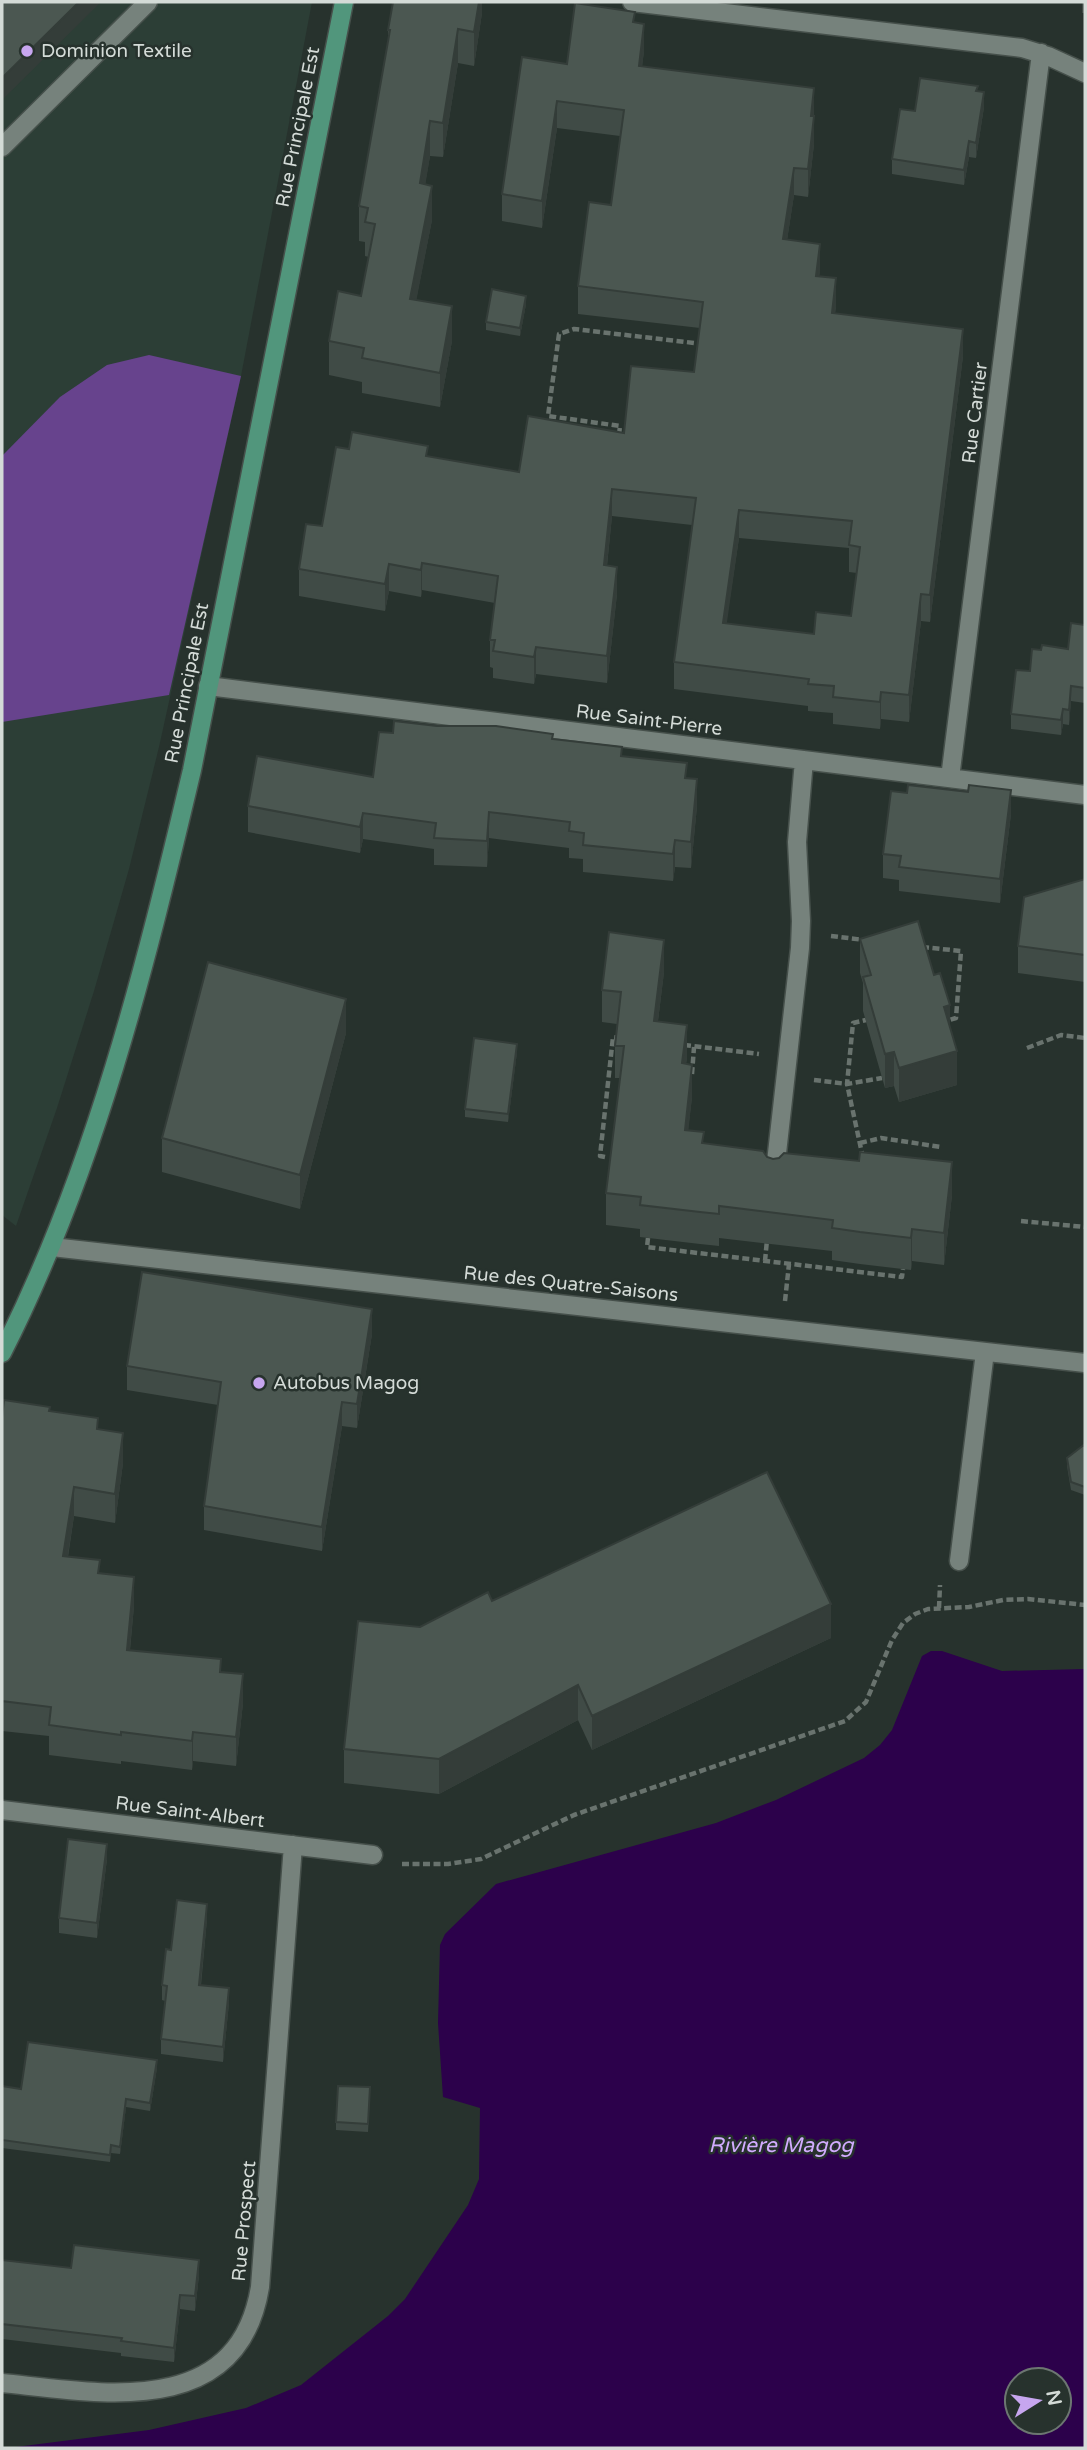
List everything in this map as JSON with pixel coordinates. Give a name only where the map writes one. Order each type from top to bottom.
[{"type":"main road","name":"Rue Principale Est","points":[[2,1353],[52,1247],[102,1102],[151,936],[192,770],[344,2]]},
{"type":"street","points":[[2,147],[148,2]]},
{"type":"street","points":[[632,2],[759,10],[1022,48],[1041,53],[1085,73]]},
{"type":"street","name":"Rue Cartier","points":[[950,778],[1041,53]]},
{"type":"street","name":"Rue Saint-Pierre","points":[[208,686],[1085,795]]},
{"type":"street","points":[[774,1180],[801,933],[797,842],[804,760]]},
{"type":"street","name":"Rue des Quatre-Saisons","points":[[52,1247],[1085,1363]]},
{"type":"street","points":[[959,1561],[985,1352]]},
{"type":"street","name":"Rue Saint-Albert","points":[[2,1810],[373,1855]]},
{"type":"street","name":"Rue Prospect","points":[[2,2383],[118,2394],[150,2392],[203,2375],[221,2363],[236,2348],[248,2329],[256,2309],[260,2287],[293,1845]]},
{"type":"path","points":[[632,437],[619,435],[620,426],[548,416],[559,334],[573,329],[716,346]]},
{"type":"path","points":[[801,933],[867,940]]},
{"type":"path","points":[[921,947],[961,951],[956,1018],[945,1021]]},
{"type":"path","points":[[865,1164],[846,1084],[853,1023],[866,1020]]},
{"type":"path","points":[[1027,1048],[1061,1035],[1085,1038]]},
{"type":"path","points":[[605,1157],[600,1156],[614,1062],[613,1037],[624,1038]]},
{"type":"path","points":[[683,1045],[788,1057]]},
{"type":"path","points":[[690,1084],[694,1047]]},
{"type":"path","points":[[846,1084],[882,1078]]},
{"type":"path","points":[[860,1143],[881,1138],[941,1147]]},
{"type":"path","points":[[1021,1221],[1085,1227]]},
{"type":"path","points":[[765,1261],[768,1233]]},
{"type":"path","points":[[648,1238],[647,1247],[902,1277],[903,1269]]},
{"type":"path","points":[[708,1254],[709,1245]]},
{"type":"path","points":[[843,1270],[844,1262]]},
{"type":"path","points":[[862,1264],[862,1272]]},
{"type":"path","points":[[373,1855],[389,1863],[412,1865],[448,1864],[481,1859],[574,1815],[845,1721],[866,1702],[891,1640],[903,1623],[928,1609],[1028,1599],[1085,1605]]},
{"type":"shaded area","points":[[2,2],[312,2],[241,376],[159,747],[129,869],[94,991],[16,1226],[2,1215]]},
{"type":"shaded area","points":[[149,355],[241,376],[169,695],[2,722],[2,456],[60,397],[107,365]]},
{"type":"water","name":"Rivière Magog","points":[[931,1651],[942,1651],[1002,1671],[1085,1669],[1085,2448],[8,2448],[149,2430],[246,2408],[301,2385],[388,2316],[405,2299],[468,2205],[479,2179],[480,2108],[443,2097],[438,2023],[440,1945],[445,1934],[496,1884],[716,1823],[776,1800],[864,1758],[880,1745],[892,1730],[922,1656]]},
{"type":"building","name":"Dominion Textile","points":[[2,2],[79,2],[2,78]]},
{"type":"building","points":[[393,2],[479,2],[474,32],[458,29],[443,123],[430,121],[420,183],[432,186],[410,299],[452,306],[440,373],[362,358],[364,348],[329,341],[338,291],[361,296],[375,224],[365,222],[368,208],[359,206]]},
{"type":"building","points":[[575,3],[635,12],[633,22],[644,24],[639,66],[814,88],[808,169],[794,168],[783,239],[820,244],[816,276],[836,278],[832,313],[963,329],[930,595],[921,594],[909,695],[881,692],[880,702],[833,697],[834,686],[808,684],[809,679],[674,662],[696,498],[612,489],[604,565],[617,567],[607,656],[536,647],[534,657],[493,651],[495,640],[490,640],[498,576],[422,563],[421,570],[389,564],[385,584],[299,569],[306,524],[322,526],[336,447],[349,449],[352,432],[428,446],[426,456],[519,472],[528,416],[624,433],[631,366],[694,372],[703,302],[578,286],[589,202],[611,205],[624,110],[557,101],[542,201],[502,194],[522,57],[567,64]],"holes":[[[739,510],[852,521],[849,545],[860,547],[851,616],[816,612],[814,634],[723,623]]]},
{"type":"building","points":[[920,78],[978,86],[976,91],[984,92],[976,143],[969,141],[964,170],[892,159],[900,109],[915,111]]},
{"type":"building","points":[[492,289],[526,296],[520,328],[486,322]]},
{"type":"building","points":[[1071,623],[1085,625],[1085,688],[1071,686],[1069,710],[1063,709],[1061,720],[1011,714],[1016,670],[1030,671],[1032,649],[1041,650],[1042,645],[1068,649]]},
{"type":"building","points":[[394,721],[437,726],[496,726],[553,734],[552,739],[622,747],[621,756],[687,763],[685,778],[697,779],[691,842],[675,840],[673,854],[583,845],[584,833],[569,831],[570,822],[489,812],[487,841],[434,838],[436,823],[363,813],[360,827],[248,806],[257,756],[373,777],[379,732],[393,733]]},
{"type":"building","points":[[908,785],[968,792],[969,785],[1011,790],[1000,879],[899,867],[901,856],[883,854],[891,791],[907,793]]},
{"type":"building","points":[[1085,879],[1085,955],[1018,946],[1024,897]]},
{"type":"building","points":[[918,921],[934,975],[940,973],[950,1005],[944,1007],[957,1051],[899,1068],[894,1052],[885,1054],[863,977],[871,975],[860,939]]},
{"type":"building","points":[[609,932],[664,940],[654,1021],[687,1025],[682,1063],[692,1065],[685,1130],[704,1132],[702,1143],[763,1151],[767,1157],[773,1159],[784,1153],[859,1161],[860,1152],[952,1162],[944,1233],[912,1229],[911,1238],[860,1232],[832,1228],[833,1220],[719,1206],[719,1214],[640,1205],[641,1197],[606,1193],[624,1046],[615,1046],[621,992],[602,990]]},
{"type":"building","points":[[208,962],[346,999],[300,1175],[162,1138]]},
{"type":"building","points":[[474,1038],[517,1044],[508,1114],[465,1109]]},
{"type":"building","points":[[142,1272],[372,1309],[357,1404],[342,1402],[322,1527],[204,1506],[221,1382],[127,1366]]},
{"type":"building","points":[[4,1400],[50,1407],[49,1411],[98,1418],[97,1429],[123,1433],[115,1494],[74,1487],[63,1556],[100,1560],[98,1573],[134,1577],[127,1650],[221,1659],[220,1672],[243,1674],[236,1737],[193,1732],[192,1741],[49,1725],[51,1707],[2,1701]]},
{"type":"building","points":[[1085,1444],[1085,1487],[1071,1482],[1067,1458]]},
{"type":"building","points":[[767,1472],[831,1604],[592,1716],[578,1685],[439,1759],[344,1749],[358,1621],[420,1627],[488,1592],[492,1601]]},
{"type":"building","points":[[68,1839],[107,1844],[97,1923],[59,1918]]},
{"type":"building","points":[[177,1900],[207,1904],[199,1985],[229,1988],[223,2047],[161,2039],[167,1986],[162,1985],[166,1949],[171,1950]]},
{"type":"building","points":[[28,2042],[157,2060],[150,2103],[126,2099],[120,2147],[111,2145],[110,2155],[2,2140],[2,2086],[21,2089]]},
{"type":"building","points":[[338,2086],[370,2087],[368,2124],[336,2122]]},
{"type":"building","points":[[74,2245],[199,2260],[195,2296],[180,2295],[174,2348],[121,2341],[122,2338],[2,2324],[2,2260],[71,2268]]},
{"type":"place","name":"Dominion Textile","points":[[27,51]]},
{"type":"place","name":"Autobus Magog","points":[[259,1383]]}]
